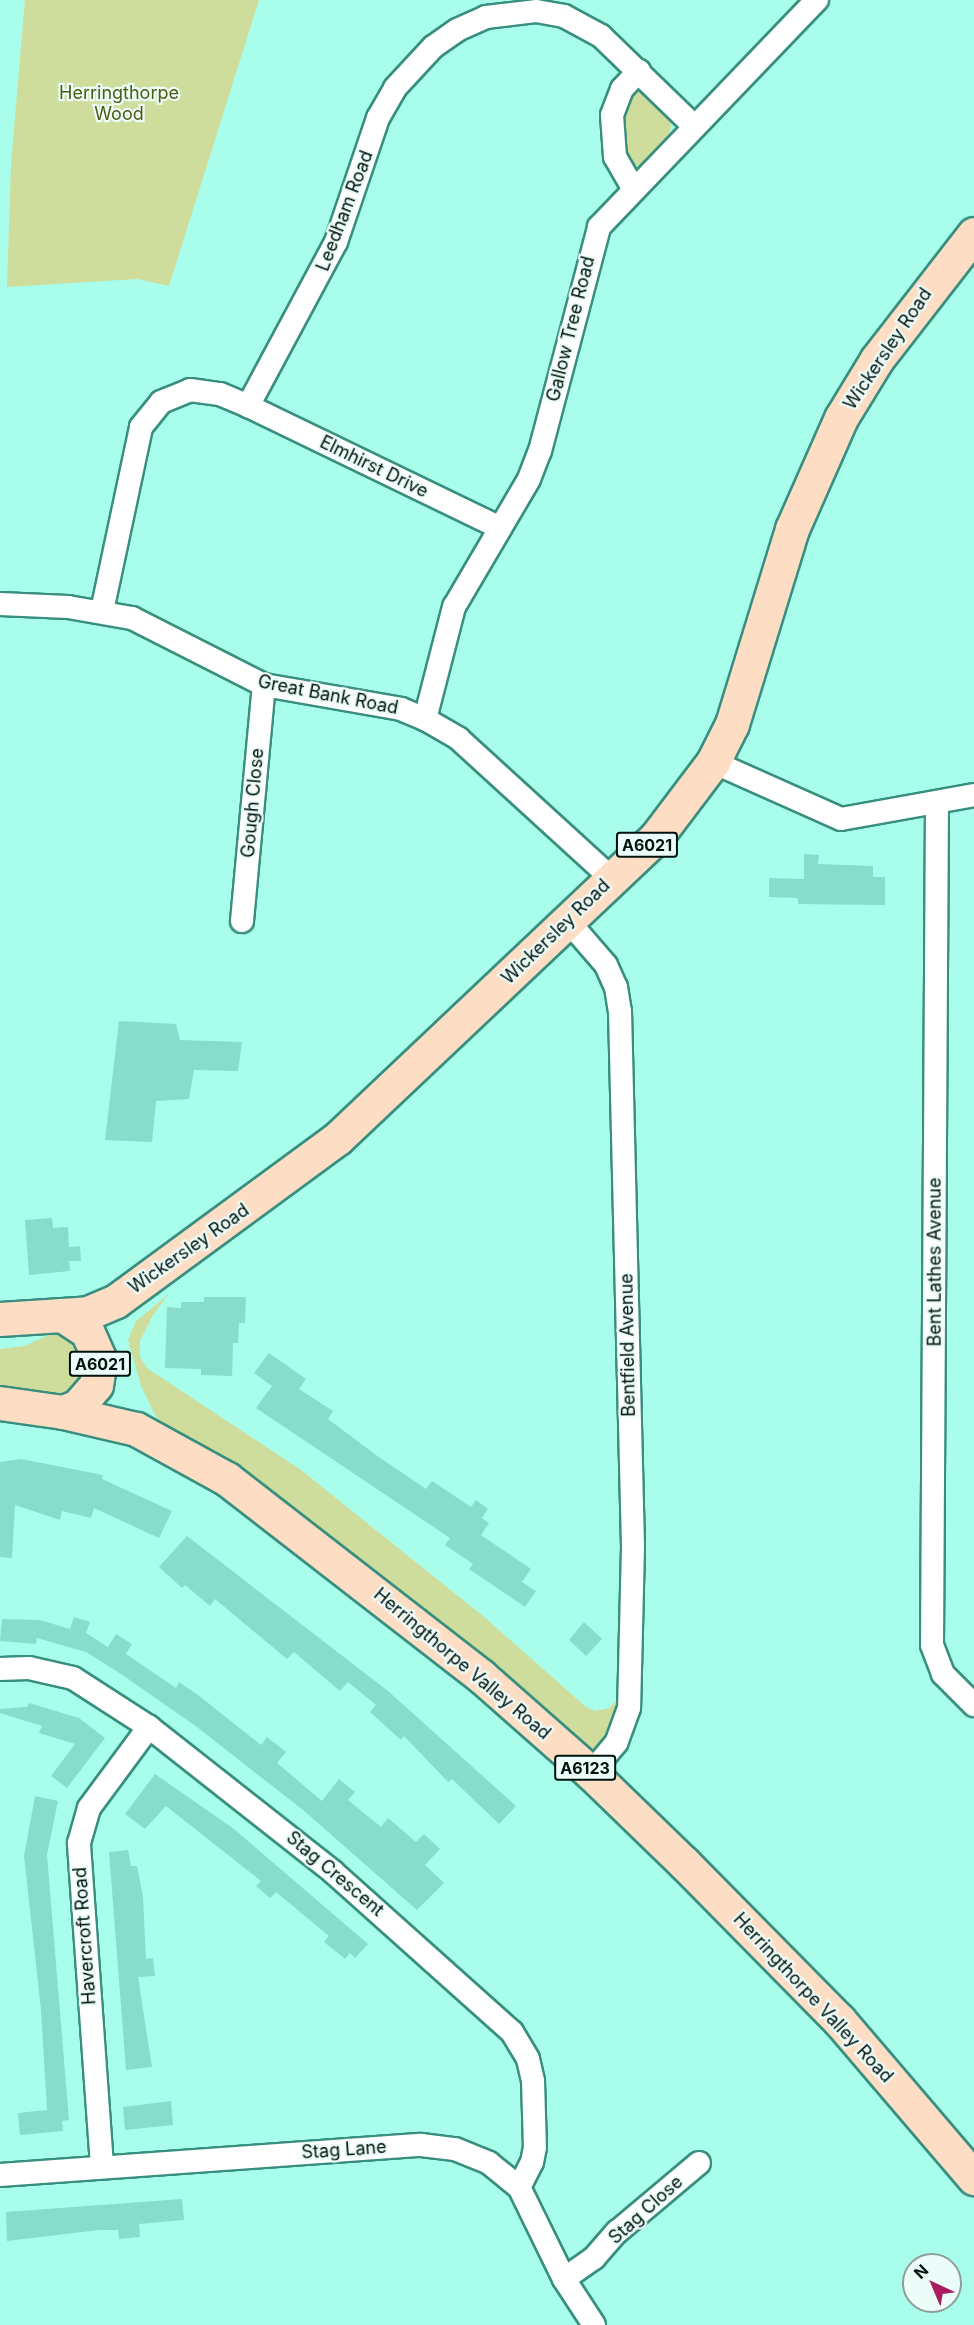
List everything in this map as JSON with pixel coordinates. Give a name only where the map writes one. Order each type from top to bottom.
[{"type":"main road","name":"Wickersley Road","points":[[63,1315],[88,1313],[116,1301],[338,1138],[657,836],[713,762],[746,689],[792,529],[841,418],[877,359],[974,234]]},
{"type":"main road","name":"Wickersley Road","points":[[100,1365],[103,1332],[116,1301]]},
{"type":"main road","name":"A6021","points":[[0,1319],[63,1315],[87,1331],[100,1365],[96,1385],[78,1406],[63,1412]]},
{"type":"main road","name":"Herringthorpe Valley Road","points":[[100,1365],[136,1429]]},
{"type":"main road","name":"Herringthorpe Valley Road","points":[[0,1403],[63,1412],[136,1429],[227,1479],[481,1676],[591,1773],[838,2020],[974,2178]]},
{"type":"street","name":"Gallow Tree Road","points":[[425,719],[454,607],[500,528],[540,451],[599,227],[633,188],[817,0]]},
{"type":"street","name":"Leedham Road","points":[[248,406],[336,242],[378,118],[395,88],[433,47],[457,30],[486,17],[536,11],[584,25],[639,71],[694,126]]},
{"type":"street","points":[[633,188],[615,157],[612,115],[622,89],[639,71]]},
{"type":"street","points":[[102,611],[141,427],[150,412],[174,394],[190,390],[220,394],[248,406]]},
{"type":"street","name":"Elmhirst Drive","points":[[248,406],[500,528]]},
{"type":"street","name":"Great Bank Road","points":[[0,604],[102,611],[154,627],[231,672],[264,686],[401,709],[425,719],[459,739],[611,878]]},
{"type":"street","name":"Gough Close","points":[[242,921],[264,686]]},
{"type":"street","points":[[713,762],[841,819],[937,804],[974,795]]},
{"type":"street","name":"Bent Lathes Avenue","points":[[937,804],[932,1645],[943,1674],[974,1705]]},
{"type":"street","name":"Bentfield Avenue","points":[[568,921],[606,965],[616,987],[620,1011],[633,1546],[629,1708],[616,1743],[591,1773]]},
{"type":"street","name":"Stag Crescent","points":[[0,1669],[29,1668],[73,1678],[149,1727],[255,1806],[333,1872],[521,2043],[533,2081],[535,2147],[532,2162],[519,2187]]},
{"type":"street","name":"Havercroft Road","points":[[102,2166],[79,1843],[89,1808],[149,1727]]},
{"type":"street","name":"Stag Lane","points":[[0,2175],[421,2145],[475,2156],[519,2187],[587,2322]]},
{"type":"street","name":"Stag Close","points":[[564,2279],[594,2258],[616,2232],[699,2163]]},
{"type":"green space","name":"Herringthorpe Wood","points":[[25,0],[259,0],[169,286],[137,279],[7,287],[11,164]]},
{"type":"green space","points":[[640,88],[669,112],[671,127],[669,138],[640,165],[630,166],[624,158],[618,122],[627,97]]},
{"type":"green space","points":[[169,1294],[153,1315],[140,1341],[140,1357],[147,1368],[301,1470],[483,1616],[586,1707],[595,1711],[609,1708],[618,1699],[619,1722],[608,1742],[596,1749],[582,1749],[156,1417],[141,1386],[128,1340],[136,1321]]},
{"type":"green space","points":[[58,1331],[68,1333],[85,1358],[78,1391],[58,1398],[0,1389],[0,1349],[24,1346]]},
{"type":"building","points":[[804,854],[819,855],[818,864],[873,866],[873,877],[885,877],[885,905],[798,904],[798,898],[769,897],[769,878],[804,879]]},
{"type":"building","points":[[119,1021],[176,1024],[180,1040],[242,1042],[238,1071],[194,1070],[189,1099],[156,1101],[152,1142],[105,1140]]},
{"type":"building","points":[[52,1218],[53,1228],[68,1227],[69,1247],[80,1246],[81,1261],[69,1261],[70,1271],[29,1275],[25,1220]]},
{"type":"building","points":[[204,1297],[246,1297],[245,1323],[239,1323],[238,1343],[233,1343],[232,1376],[201,1375],[201,1369],[165,1368],[167,1307],[181,1308],[181,1302],[204,1302]]},
{"type":"building","points":[[269,1353],[306,1379],[299,1389],[333,1411],[328,1419],[376,1455],[426,1489],[432,1481],[471,1507],[476,1500],[488,1509],[482,1518],[489,1523],[481,1535],[531,1569],[522,1582],[536,1591],[525,1607],[469,1569],[473,1564],[445,1545],[450,1538],[256,1408],[272,1386],[254,1373]]},
{"type":"building","points":[[21,1459],[103,1475],[102,1479],[172,1511],[159,1538],[94,1508],[91,1518],[62,1511],[60,1520],[15,1505],[12,1558],[0,1557],[0,1462]]},
{"type":"building","points":[[187,1536],[388,1691],[516,1806],[499,1824],[452,1779],[448,1782],[404,1736],[401,1740],[370,1712],[376,1705],[348,1682],[340,1691],[294,1652],[287,1659],[215,1599],[210,1606],[185,1585],[182,1588],[159,1567]]},
{"type":"building","points":[[74,1617],[90,1622],[86,1633],[108,1647],[116,1634],[132,1644],[126,1654],[176,1688],[179,1682],[261,1745],[267,1737],[286,1752],[277,1763],[322,1801],[339,1779],[355,1792],[348,1800],[381,1827],[388,1818],[416,1842],[424,1834],[440,1849],[425,1865],[444,1883],[417,1910],[303,1810],[197,1727],[121,1674],[86,1652],[37,1638],[36,1644],[0,1641],[2,1619],[40,1620],[70,1629]]},
{"type":"building","points":[[584,1622],[602,1639],[586,1656],[569,1640]]},
{"type":"building","points":[[29,1703],[79,1718],[105,1738],[67,1788],[51,1776],[75,1744],[39,1733],[42,1726],[0,1713],[0,1709],[27,1707]]},
{"type":"building","points":[[155,1774],[234,1829],[368,1944],[355,1958],[350,1953],[345,1959],[324,1942],[329,1936],[276,1892],[270,1898],[256,1886],[261,1881],[166,1806],[145,1829],[125,1814]]},
{"type":"building","points":[[35,1796],[58,1801],[47,1855],[69,2120],[62,2121],[63,2131],[20,2135],[18,2113],[47,2110],[41,2010],[24,1856]]},
{"type":"building","points":[[128,1850],[131,1866],[137,1866],[143,1897],[146,1959],[153,1958],[155,1976],[138,1977],[152,2067],[126,2070],[109,1852]]},
{"type":"building","points":[[171,2101],[173,2125],[125,2130],[123,2107]]},
{"type":"building","points":[[182,2199],[184,2220],[139,2224],[140,2237],[119,2239],[118,2230],[99,2230],[7,2241],[6,2212]]}]
